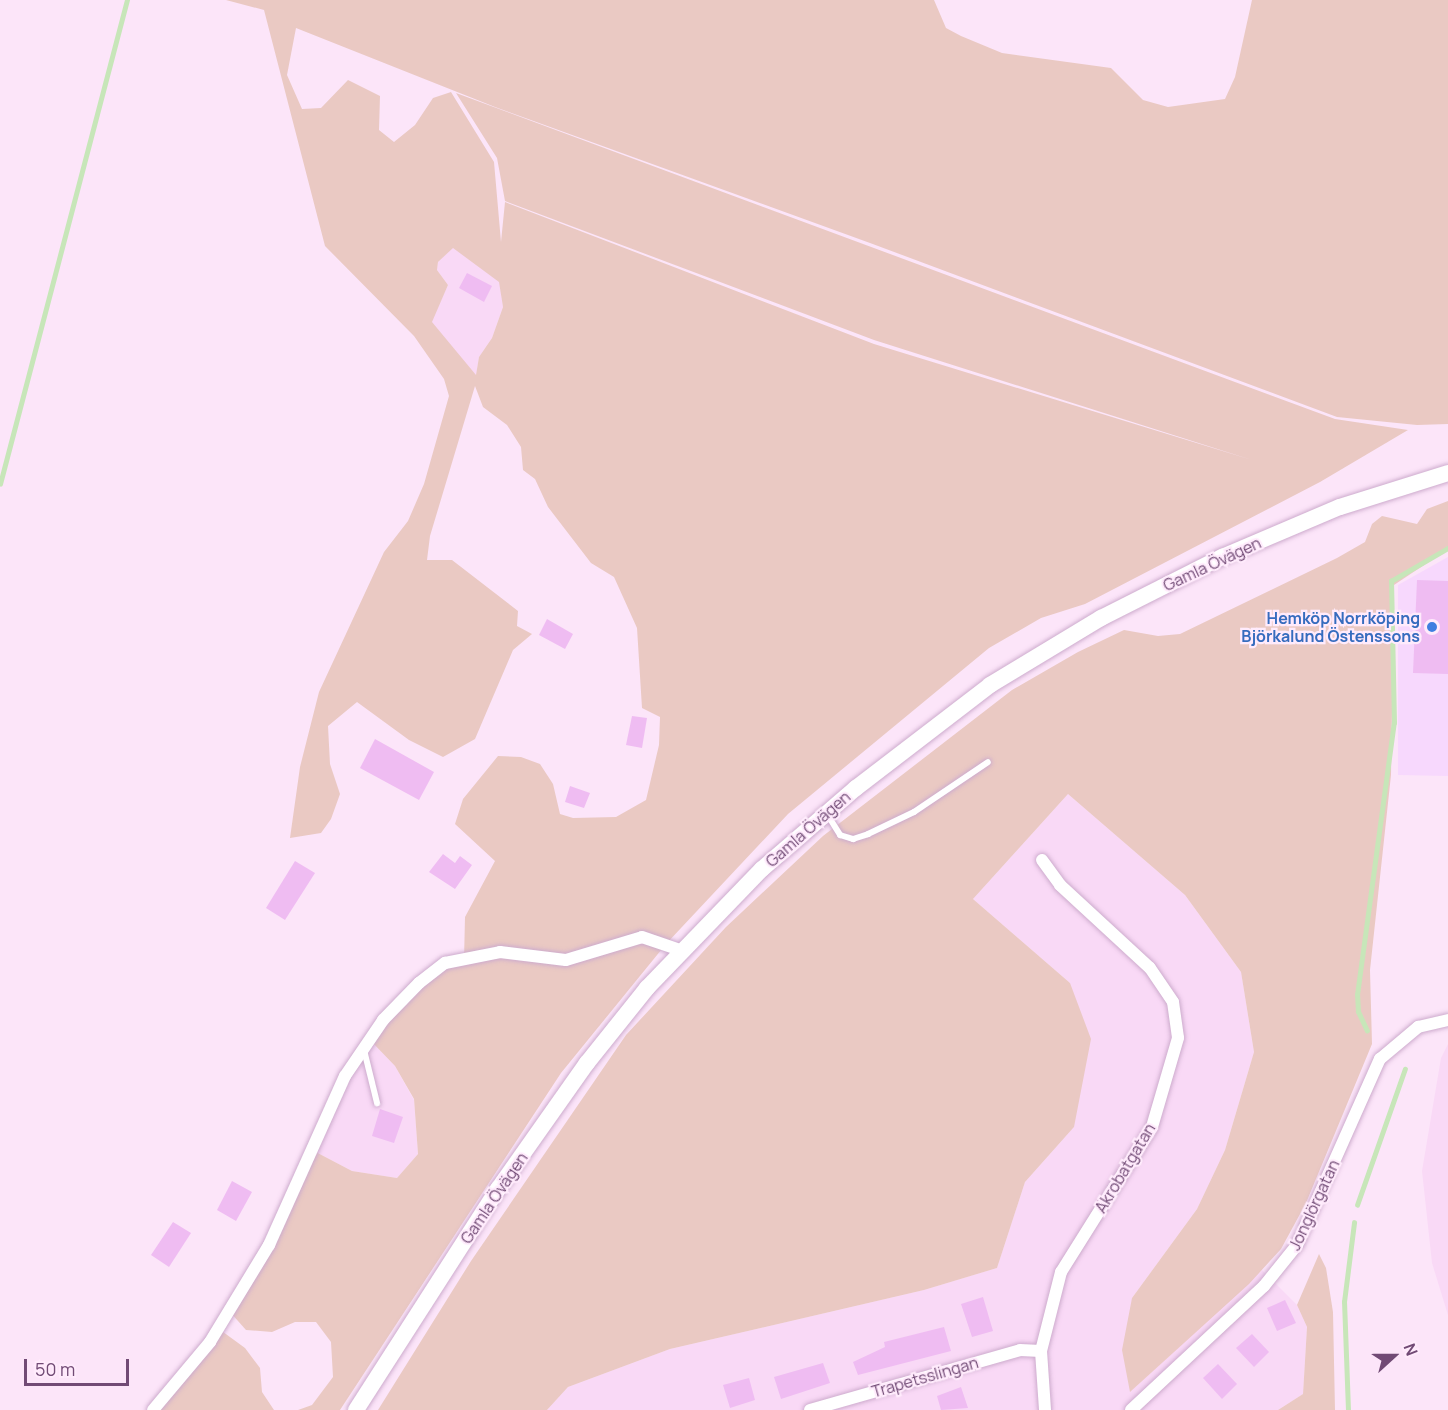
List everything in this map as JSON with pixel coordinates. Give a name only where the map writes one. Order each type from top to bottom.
[{"type":"main road","name":"Gamla Övägen","points":[[356,1410],[498,1189],[587,1063],[683,951],[762,869],[827,813],[990,685],[1101,618],[1222,556],[1308,521],[1448,474]]},
{"type":"street","name":"Akrobatgatan","points":[[1042,861],[1060,885],[1150,968],[1173,1002],[1178,1038],[1152,1127],[1061,1272],[1041,1351],[1045,1410]]},
{"type":"street","points":[[153,1410],[210,1342],[269,1245],[345,1076],[363,1047],[419,983],[445,963],[500,952],[566,960],[642,937],[683,951]]},
{"type":"street","name":"Jonglörgatan","points":[[1131,1410],[1264,1286],[1293,1252],[1380,1059],[1418,1027],[1448,1020]]},
{"type":"street","name":"Trapetsslingan","points":[[810,1410],[1001,1355],[1041,1351]]},
{"type":"lane","points":[[827,813],[840,835],[853,839],[914,812],[988,762]]},
{"type":"lane","points":[[363,1047],[376,1103]]},
{"type":"shaded area","points":[[226,0],[934,0],[946,28],[961,36],[1002,53],[1111,68],[1143,100],[1168,107],[1225,99],[1235,77],[1252,0],[1448,0],[1448,424],[1417,425],[1337,417],[870,243],[495,107],[296,28],[287,75],[302,109],[321,108],[348,80],[380,96],[379,130],[394,142],[415,125],[433,98],[451,92],[494,162],[501,242],[505,202],[874,344],[1252,460],[874,340],[505,201],[497,158],[456,93],[1335,419],[1408,430],[1320,482],[1085,604],[1041,618],[989,648],[788,814],[666,944],[561,1073],[340,1410],[298,1410],[312,1405],[333,1377],[331,1342],[316,1322],[295,1322],[272,1332],[246,1330],[230,1312],[312,1150],[352,1171],[397,1178],[418,1154],[414,1099],[395,1066],[369,1039],[419,983],[464,960],[465,917],[495,861],[455,824],[463,799],[498,756],[521,757],[540,764],[553,784],[560,814],[573,818],[616,817],[646,800],[659,745],[660,717],[642,708],[637,628],[614,577],[591,563],[548,507],[535,479],[523,470],[521,447],[507,425],[483,407],[475,386],[430,536],[427,560],[452,560],[518,611],[517,626],[532,634],[513,650],[475,739],[443,757],[409,740],[357,702],[328,726],[330,764],[340,794],[331,819],[321,833],[290,838],[300,767],[319,692],[384,552],[408,521],[424,484],[449,396],[444,379],[414,336],[325,246],[264,10]],"holes":[[[453,248],[499,282],[503,307],[492,338],[479,357],[476,375],[432,322],[448,285],[437,270],[438,262]]]},
{"type":"shaded area","points":[[453,247],[499,277],[503,307],[492,338],[479,357],[476,376],[431,322],[448,285],[437,270],[438,262]]},
{"type":"shaded area","points":[[1448,501],[1448,549],[1394,585],[1391,775],[1370,970],[1372,1044],[1306,1203],[1281,1249],[1249,1284],[1130,1392],[1122,1350],[1132,1298],[1197,1209],[1225,1150],[1254,1052],[1241,972],[1185,895],[1068,794],[973,899],[1070,983],[1091,1039],[1074,1127],[1025,1182],[997,1268],[924,1290],[670,1349],[568,1387],[547,1410],[378,1410],[471,1261],[626,1035],[726,927],[823,836],[1012,690],[1078,652],[1124,630],[1158,636],[1180,634],[1337,558],[1365,542],[1372,524],[1382,516],[1417,524],[1427,509]]},
{"type":"shaded area","points":[[1448,557],[1448,776],[1398,775],[1398,585]]},
{"type":"shaded area","points":[[1068,794],[1185,895],[1241,972],[1254,1052],[1225,1150],[1197,1209],[1132,1298],[1131,1391],[1262,1270],[1297,1305],[1307,1327],[1303,1394],[1278,1410],[547,1410],[568,1387],[670,1349],[924,1290],[997,1268],[1025,1182],[1074,1127],[1070,983],[973,899]]},
{"type":"shaded area","points":[[369,1039],[395,1066],[414,1100],[418,1154],[397,1178],[352,1171],[312,1150]]},
{"type":"shaded area","points":[[1448,1044],[1448,1315],[1432,1263],[1422,1171],[1441,1058]]},
{"type":"shaded area","points":[[1319,1254],[1326,1268],[1333,1312],[1335,1410],[1278,1410],[1303,1394],[1307,1327],[1297,1305]]},
{"type":"shaded area","points":[[219,1329],[245,1348],[260,1368],[262,1392],[274,1410],[153,1410]]},
{"type":"building","points":[[467,273],[492,286],[484,302],[459,288]]},
{"type":"building","name":"Hemköp Norrköping Björkalund Östenssons","points":[[1417,580],[1448,581],[1448,674],[1413,673]]},
{"type":"building","points":[[547,619],[573,634],[565,649],[539,635]]},
{"type":"building","points":[[632,716],[647,718],[642,748],[626,745]]},
{"type":"building","points":[[375,739],[434,772],[419,800],[360,768]]},
{"type":"building","points":[[570,786],[590,793],[584,808],[565,802]]},
{"type":"building","points":[[443,854],[455,863],[460,856],[472,865],[455,889],[429,872]]},
{"type":"building","points":[[295,861],[315,873],[285,920],[266,908]]},
{"type":"building","points":[[380,1109],[403,1117],[394,1143],[372,1136]]},
{"type":"building","points":[[232,1181],[252,1192],[236,1221],[217,1210]]},
{"type":"building","points":[[173,1222],[191,1233],[169,1267],[151,1255]]},
{"type":"building","points":[[983,1297],[993,1331],[972,1337],[961,1304]]},
{"type":"building","points":[[1285,1300],[1296,1323],[1277,1331],[1267,1308]]},
{"type":"building","points":[[944,1327],[951,1351],[858,1375],[853,1362],[885,1347],[884,1342]]},
{"type":"building","points":[[1252,1334],[1269,1352],[1254,1367],[1236,1348]]},
{"type":"building","points":[[823,1363],[830,1383],[781,1399],[774,1377]]},
{"type":"building","points":[[1218,1364],[1237,1384],[1222,1399],[1203,1378]]},
{"type":"building","points":[[749,1378],[755,1400],[730,1408],[723,1385]]},
{"type":"building","points":[[961,1387],[968,1408],[941,1410],[937,1396]]},
{"type":"waterway","points":[[0,484],[127,0]]},
{"type":"waterway","points":[[1367,1031],[1358,1012],[1357,995],[1394,723],[1391,581],[1448,548]]},
{"type":"waterway","points":[[1357,1205],[1405,1069]]},
{"type":"waterway","points":[[1348,1410],[1344,1302],[1354,1223]]},
{"type":"place","name":"Hemköp Norrköping Björkalund Östenssons","points":[[1432,627]]}]
